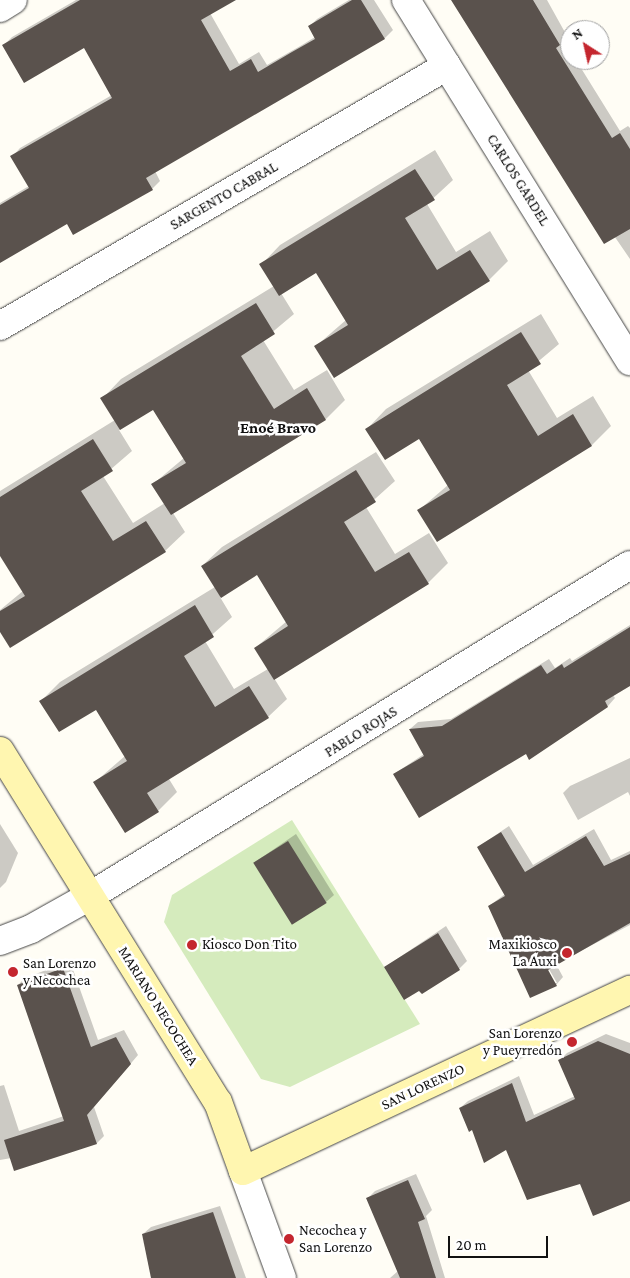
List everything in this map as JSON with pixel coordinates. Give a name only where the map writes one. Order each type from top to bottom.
[{"type":"main road","name":"MARIANO NECOCHEA","points":[[0,750],[218,1102],[243,1171]]},
{"type":"main road","name":"SAN LORENZO","points":[[243,1171],[630,990]]},
{"type":"street","points":[[0,8],[13,0]]},
{"type":"street","name":"CARLOS GARDEL","points":[[406,0],[630,361]]},
{"type":"street","name":"SARGENTO CABRAL","points":[[0,326],[447,66]]},
{"type":"street","name":"PABLO ROJAS","points":[[90,896],[630,565]]},
{"type":"street","points":[[0,941],[31,929],[90,896]]},
{"type":"street","name":"MARIANO NECOCHEA","points":[[243,1171],[282,1278]]},
{"type":"green space","points":[[292,820],[420,1024],[290,1087],[261,1079],[164,922],[172,895]]},
{"type":"building","points":[[80,0],[236,0],[201,20],[230,71],[251,59],[258,72],[315,39],[308,26],[352,0],[361,0],[385,39],[146,178],[153,190],[73,235],[67,224],[0,263],[0,205],[29,188],[10,156],[112,98],[84,48],[24,83],[2,45]]},
{"type":"building","points":[[451,0],[533,0],[560,45],[556,48],[560,54],[560,70],[570,70],[612,138],[620,133],[630,149],[630,229],[604,244]]},
{"type":"building","points":[[415,169],[435,200],[405,218],[437,270],[470,250],[490,281],[334,378],[314,346],[348,325],[316,273],[279,296],[259,264]]},
{"type":"building","points":[[256,303],[275,334],[241,356],[274,409],[307,388],[326,420],[171,515],[151,484],[186,463],[153,410],[120,430],[100,398]]},
{"type":"building","points":[[521,332],[541,364],[507,385],[538,436],[573,414],[592,446],[437,542],[417,510],[450,490],[419,439],[385,460],[365,429]]},
{"type":"building","points":[[93,439],[113,471],[81,491],[113,541],[146,521],[166,552],[10,648],[0,632],[0,611],[25,596],[0,556],[0,497]]},
{"type":"building","points":[[356,470],[376,502],[344,522],[375,572],[409,552],[429,584],[274,680],[254,648],[288,626],[257,575],[221,598],[201,566]]},
{"type":"building","points":[[195,605],[214,637],[184,656],[215,707],[249,686],[269,718],[147,793],[159,812],[125,833],[93,782],[127,761],[96,710],[59,732],[39,701]]},
{"type":"building","points":[[630,627],[630,686],[605,701],[608,707],[529,760],[526,754],[419,818],[393,774],[424,756],[409,729],[442,726],[541,665],[547,674],[562,664],[564,668]]},
{"type":"building","points":[[501,832],[525,872],[586,836],[604,866],[630,854],[630,923],[548,970],[557,986],[530,998],[488,906],[505,896],[477,847]]},
{"type":"building","points":[[288,841],[327,903],[292,925],[253,863]]},
{"type":"building","points":[[438,933],[460,970],[422,994],[419,991],[404,1000],[384,967]]},
{"type":"building","points":[[63,968],[91,1047],[116,1037],[131,1064],[87,1115],[97,1144],[14,1171],[4,1140],[64,1121],[17,985]]},
{"type":"building","points":[[598,1041],[630,1054],[630,1201],[593,1216],[580,1184],[527,1200],[506,1150],[484,1163],[472,1130],[469,1132],[459,1108],[512,1083],[526,1122],[575,1099],[558,1060]]},
{"type":"building","points":[[408,1180],[425,1219],[418,1222],[436,1278],[400,1278],[366,1198]]},
{"type":"building","points":[[213,1212],[236,1278],[151,1278],[142,1234]]},
{"type":"place","name":"Kiosco Don Tito","points":[[192,945]]},
{"type":"place","name":"Maxikiosco La Auxi","points":[[567,953]]},
{"type":"place","name":"San Lorenzo y Necochea","points":[[13,972]]},
{"type":"place","name":"San Lorenzo y Pueyrredón","points":[[572,1042]]},
{"type":"place","name":"Necochea y San Lorenzo","points":[[289,1239]]},
{"type":"district","name":"Enoé Bravo","points":[[278,428]]}]
